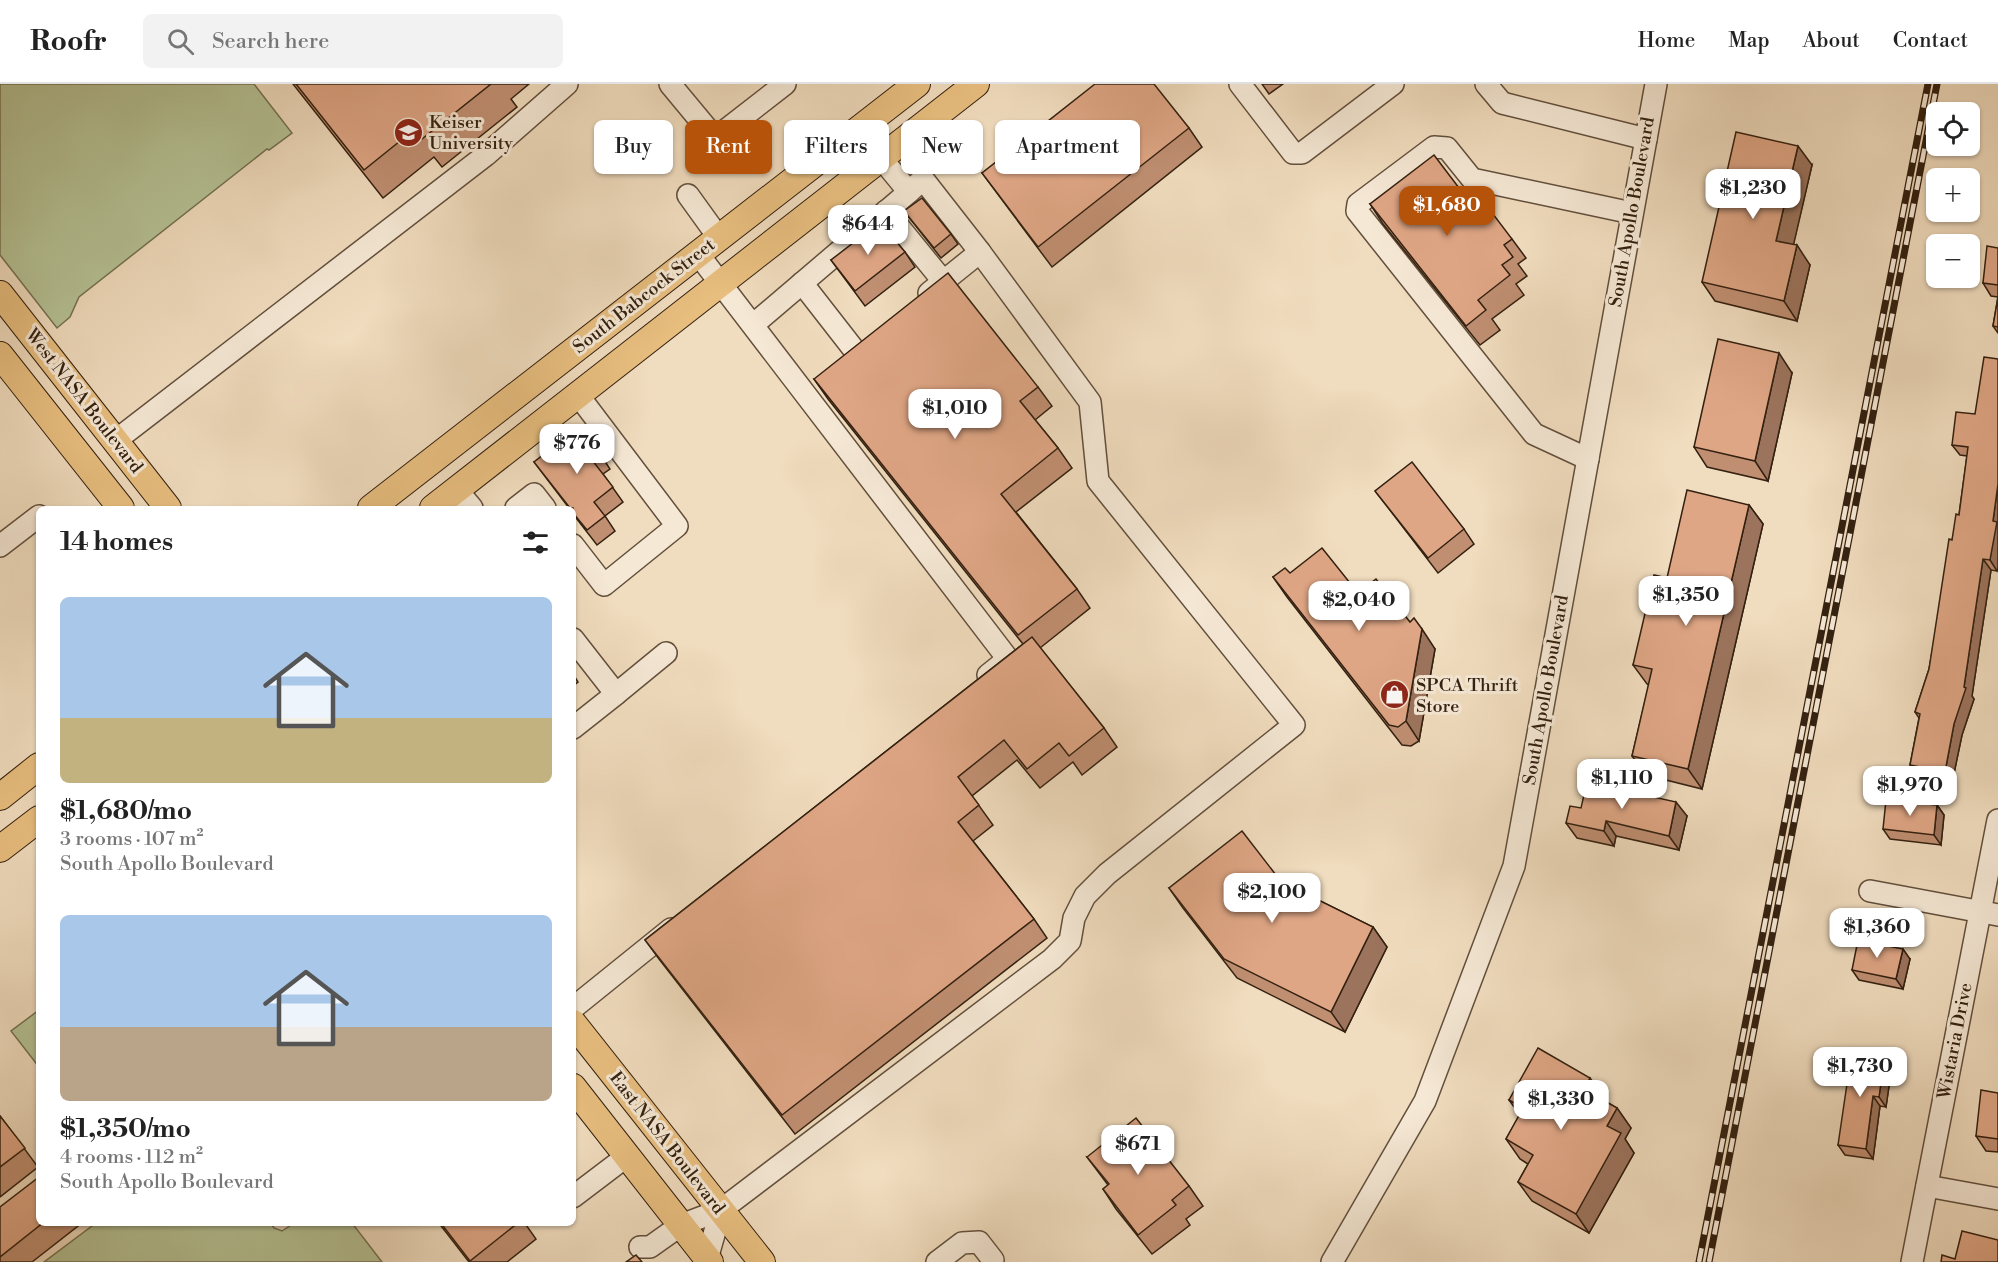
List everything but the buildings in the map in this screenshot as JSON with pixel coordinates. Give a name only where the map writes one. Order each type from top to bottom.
[{"type":"main road","name":"South Babcock Street","points":[[871,120],[917,84]]},
{"type":"main road","name":"South Babcock Street","points":[[889,152],[976,84]]},
{"type":"main road","name":"South Babcock Street","points":[[374,506],[801,174]]},
{"type":"main road","name":"South Babcock Street","points":[[440,506],[465,499],[578,395],[861,174]]},
{"type":"main road","name":"West NASA Boulevard","points":[[0,294],[166,506]]},
{"type":"main road","name":"West NASA Boulevard","points":[[0,354],[119,506]]},
{"type":"main road","points":[[0,797],[36,768]]},
{"type":"main road","points":[[0,849],[36,821]]},
{"type":"main road","name":"East NASA Boulevard","points":[[576,1027],[762,1262]]},
{"type":"main road","points":[[576,1095],[627,1156],[707,1261]]},
{"type":"street","points":[[115,441],[486,155],[567,84]]},
{"type":"street","points":[[670,84],[714,134],[722,133],[784,84]]},
{"type":"street","points":[[1240,84],[1293,153],[1302,153],[1393,84]]},
{"type":"street","points":[[1486,84],[1502,103],[1646,139]]},
{"type":"street","name":"South Apollo Boulevard","points":[[1332,1262],[1425,1101],[1514,866],[1656,84]]},
{"type":"street","points":[[1588,459],[1534,434],[1357,211],[1358,204],[1434,147],[1447,148],[1472,179],[1632,213]]},
{"type":"street","points":[[889,167],[909,192]]},
{"type":"street","points":[[640,1248],[650,1247],[659,1242],[681,1225],[721,1210],[1052,959],[1070,940],[1074,918],[1085,896],[1107,874],[1294,725],[1098,481],[1090,402],[923,178],[754,324]]},
{"type":"street","points":[[688,195],[719,238]]},
{"type":"street","points":[[886,212],[943,281]]},
{"type":"street","points":[[917,302],[980,252]]},
{"type":"street","points":[[698,254],[754,324],[1008,659],[974,687]]},
{"type":"street","points":[[802,283],[855,351]]},
{"type":"street","points":[[838,364],[873,337]]},
{"type":"street","points":[[804,392],[821,378]]},
{"type":"street","points":[[576,549],[604,585],[677,526],[578,395]]},
{"type":"street","points":[[519,506],[534,494],[543,506]]},
{"type":"street","points":[[0,546],[36,518]]},
{"type":"street","points":[[576,643],[616,694]]},
{"type":"street","points":[[576,726],[666,653]]},
{"type":"street","name":"Wistaria Drive","points":[[1912,1262],[1989,914],[1998,820]]},
{"type":"street","points":[[1870,891],[1989,914]]},
{"type":"street","points":[[576,1006],[687,916]]},
{"type":"street","points":[[576,1195],[627,1156]]},
{"type":"street","points":[[1927,1186],[1998,1199]]},
{"type":"street","points":[[707,1261],[721,1210]]},
{"type":"street","points":[[937,1262],[962,1243],[979,1242],[993,1260]]},
{"type":"green space","points":[[0,84],[254,84],[292,133],[269,150],[267,149],[79,297],[70,317],[57,328],[0,255]]},
{"type":"green space","points":[[36,1012],[36,1063],[11,1031]]},
{"type":"green space","points":[[92,1226],[273,1226],[282,1231],[290,1226],[354,1226],[382,1262],[44,1262]]},
{"type":"railway","points":[[1699,1262],[1928,84]]},
{"type":"railway","points":[[1709,1262],[1937,84]]},
{"type":"place","name":"Keiser University","points":[[408,132]]},
{"type":"place","name":"SPCA Thrift Store","points":[[1395,695]]}]
